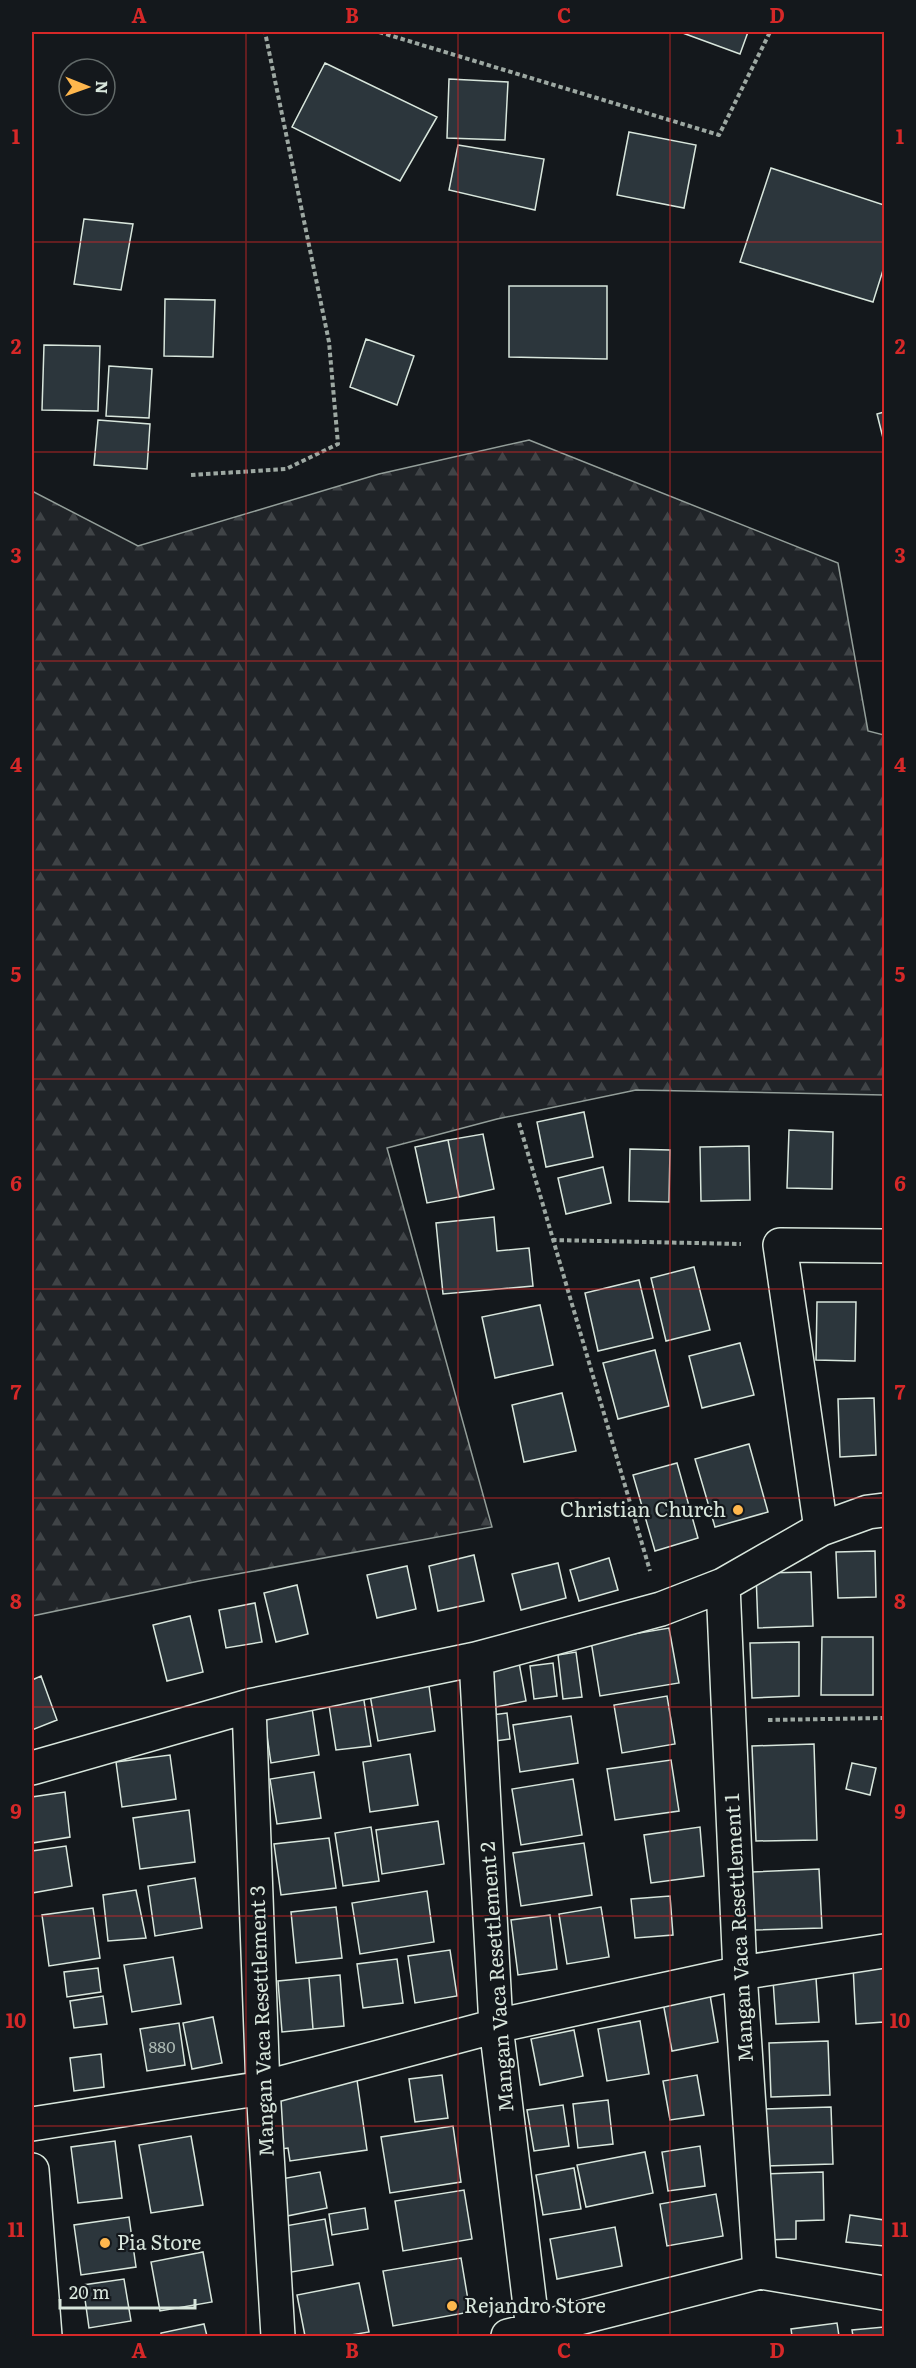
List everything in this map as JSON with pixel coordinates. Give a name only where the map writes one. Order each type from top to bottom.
[{"type":"street","points":[[821,1529],[780,1245],[885,1246]]},
{"type":"street","points":[[32,1768],[249,1706],[476,1659],[661,1609],[723,1585],[821,1529],[868,1512],[885,1510]]},
{"type":"street","name":"Mangan Vaca Resettlement 1","points":[[723,1585],[740,1973],[760,2272]]},
{"type":"street","name":"Mangan Vaca Resettlement 2","points":[[476,1659],[496,2026],[520,2333]]},
{"type":"street","name":"Mangan Vaca Resettlement 3","points":[[249,1706],[263,2088],[278,2337]]},
{"type":"street","points":[[32,2124],[263,2088],[496,2026],[740,1973],[885,1951]]},
{"type":"street","points":[[32,2170],[45,2337]]},
{"type":"street","points":[[520,2333],[760,2272],[885,2293]]},
{"type":"path","points":[[191,475],[286,469],[338,444],[329,342],[266,32]]},
{"type":"path","points":[[379,32],[719,135],[770,32]]},
{"type":"path","points":[[519,1123],[661,1609]]},
{"type":"path","points":[[552,1240],[780,1245]]},
{"type":"path","points":[[729,1721],[885,1718]]},
{"type":"green space","points":[[529,440],[838,563],[868,731],[884,735],[884,1095],[636,1090],[497,1119],[387,1148],[492,1527],[199,1581],[32,1616],[32,491],[138,546],[379,474]]},
{"type":"building","points":[[680,32],[748,32],[740,54]]},
{"type":"building","points":[[325,63],[437,117],[400,181],[292,127]]},
{"type":"building","points":[[449,79],[508,82],[505,140],[447,138]]},
{"type":"building","points":[[629,132],[696,145],[684,208],[617,195]]},
{"type":"building","points":[[458,145],[544,159],[535,210],[449,190]]},
{"type":"building","points":[[771,168],[884,205],[884,267],[873,302],[740,262]]},
{"type":"building","points":[[84,219],[133,224],[121,290],[74,284]]},
{"type":"building","points":[[509,286],[607,286],[607,359],[509,357]]},
{"type":"building","points":[[165,299],[215,300],[213,357],[164,356]]},
{"type":"building","points":[[366,339],[414,356],[397,405],[350,387]]},
{"type":"building","points":[[44,345],[100,346],[98,411],[42,410]]},
{"type":"building","points":[[109,366],[152,369],[149,418],[106,416]]},
{"type":"building","points":[[884,412],[884,442],[877,414]]},
{"type":"building","points":[[98,420],[150,424],[147,469],[94,465]]},
{"type":"building","points":[[584,1112],[593,1157],[546,1167],[537,1122]]},
{"type":"building","points":[[789,1130],[833,1132],[832,1189],[787,1188]]},
{"type":"building","points":[[483,1134],[494,1189],[459,1197],[448,1140]]},
{"type":"building","points":[[448,1140],[459,1197],[427,1203],[415,1147]]},
{"type":"building","points":[[749,1146],[750,1200],[701,1201],[700,1147]]},
{"type":"building","points":[[630,1149],[670,1150],[669,1202],[629,1201]]},
{"type":"building","points":[[603,1167],[611,1203],[566,1214],[558,1178]]},
{"type":"building","points":[[494,1217],[497,1251],[529,1248],[533,1286],[443,1294],[436,1223]]},
{"type":"building","points":[[694,1267],[710,1330],[666,1341],[651,1278]]},
{"type":"building","points":[[639,1280],[653,1338],[598,1351],[585,1293]]},
{"type":"building","points":[[817,1302],[856,1302],[855,1361],[816,1360]]},
{"type":"building","points":[[540,1305],[553,1365],[495,1378],[482,1317]]},
{"type":"building","points":[[740,1343],[754,1395],[702,1408],[689,1356]]},
{"type":"building","points":[[655,1350],[669,1406],[618,1419],[603,1363]]},
{"type":"building","points":[[562,1393],[576,1451],[524,1462],[512,1405]]},
{"type":"building","points":[[874,1398],[876,1455],[840,1457],[838,1399]]},
{"type":"building","points":[[749,1444],[768,1512],[715,1527],[695,1459]]},
{"type":"building","points":[[677,1463],[698,1538],[655,1551],[633,1475]]},
{"type":"building","points":[[875,1551],[876,1597],[838,1598],[836,1552]]},
{"type":"building","points":[[474,1555],[484,1601],[438,1611],[429,1566]]},
{"type":"building","points":[[609,1558],[618,1590],[579,1601],[570,1570]]},
{"type":"building","points":[[558,1563],[566,1598],[521,1610],[512,1574]]},
{"type":"building","points":[[407,1566],[416,1609],[377,1618],[367,1575]]},
{"type":"building","points":[[811,1572],[813,1626],[758,1628],[756,1573]]},
{"type":"building","points":[[297,1585],[308,1634],[276,1642],[264,1593]]},
{"type":"building","points":[[255,1603],[262,1642],[226,1648],[219,1610]]},
{"type":"building","points":[[190,1616],[203,1672],[167,1681],[153,1625]]},
{"type":"building","points":[[669,1628],[679,1683],[600,1696],[591,1641]]},
{"type":"building","points":[[822,1637],[873,1637],[873,1695],[821,1695]]},
{"type":"building","points":[[799,1642],[799,1696],[752,1698],[750,1643]]},
{"type":"building","points":[[576,1652],[582,1697],[563,1699],[558,1655]]},
{"type":"building","points":[[518,1657],[526,1701],[491,1708],[483,1664]]},
{"type":"building","points":[[553,1663],[557,1696],[534,1699],[530,1666]]},
{"type":"building","points":[[41,1676],[57,1720],[32,1730],[32,1680]]},
{"type":"building","points":[[429,1686],[435,1731],[378,1741],[370,1695]]},
{"type":"building","points":[[363,1694],[371,1746],[336,1750],[328,1699]]},
{"type":"building","points":[[667,1696],[675,1744],[622,1753],[614,1705]]},
{"type":"building","points":[[312,1708],[319,1755],[271,1763],[264,1715]]},
{"type":"building","points":[[507,1713],[510,1739],[488,1742],[484,1716]]},
{"type":"building","points":[[571,1716],[578,1763],[520,1772],[513,1725]]},
{"type":"building","points":[[814,1744],[817,1840],[756,1841],[752,1746]]},
{"type":"building","points":[[410,1754],[418,1805],[370,1812],[363,1762]]},
{"type":"building","points":[[170,1755],[176,1799],[122,1807],[116,1762]]},
{"type":"building","points":[[671,1760],[679,1811],[615,1820],[607,1769]]},
{"type":"building","points":[[852,1763],[876,1768],[870,1795],[846,1789]]},
{"type":"building","points":[[314,1772],[321,1818],[277,1824],[270,1779]]},
{"type":"building","points":[[573,1779],[582,1835],[521,1845],[512,1789]]},
{"type":"building","points":[[65,1792],[70,1837],[32,1843],[32,1797]]},
{"type":"building","points":[[189,1810],[195,1862],[140,1869],[133,1818]]},
{"type":"building","points":[[438,1821],[444,1864],[382,1874],[376,1830]]},
{"type":"building","points":[[371,1827],[379,1881],[343,1886],[335,1833]]},
{"type":"building","points":[[700,1827],[704,1876],[651,1883],[644,1835]]},
{"type":"building","points":[[329,1838],[336,1888],[281,1895],[274,1844]]},
{"type":"building","points":[[584,1843],[592,1895],[521,1906],[513,1853]]},
{"type":"building","points":[[66,1846],[72,1886],[32,1893],[32,1851]]},
{"type":"building","points":[[819,1869],[822,1928],[755,1930],[752,1872]]},
{"type":"building","points":[[195,1878],[202,1928],[155,1936],[148,1886]]},
{"type":"building","points":[[136,1890],[146,1938],[108,1941],[103,1895]]},
{"type":"building","points":[[427,1891],[434,1942],[360,1954],[352,1903]]},
{"type":"building","points":[[670,1896],[673,1935],[635,1938],[631,1899]]},
{"type":"building","points":[[336,1907],[342,1958],[296,1963],[291,1912]]},
{"type":"building","points":[[601,1907],[609,1957],[567,1964],[559,1914]]},
{"type":"building","points":[[93,1908],[100,1958],[49,1966],[42,1915]]},
{"type":"building","points":[[550,1915],[557,1969],[518,1975],[511,1920]]},
{"type":"building","points":[[450,1950],[457,1996],[415,2003],[408,1956]]},
{"type":"building","points":[[173,1957],[181,2004],[132,2012],[124,1965]]},
{"type":"building","points":[[397,1959],[403,2003],[363,2008],[357,1964]]},
{"type":"building","points":[[884,1964],[884,2022],[856,2024],[853,1966]]},
{"type":"building","points":[[98,1968],[101,1992],[67,1997],[64,1972]]},
{"type":"building","points":[[340,1975],[344,2026],[313,2029],[309,1978]]},
{"type":"building","points":[[309,1978],[313,2029],[282,2032],[278,1981]]},
{"type":"building","points":[[816,1978],[819,2022],[776,2024],[773,1980]]},
{"type":"building","points":[[709,1989],[718,2042],[672,2051],[662,1997]]},
{"type":"building","points":[[103,1996],[107,2024],[74,2028],[70,2001]]},
{"type":"building","points":[[213,2017],[222,2063],[192,2069],[183,2023]]},
{"type":"building","points":[[640,2021],[649,2074],[607,2081],[598,2029]]},
{"type":"building","points":[[179,2023],[185,2065],[147,2071],[140,2029]]},
{"type":"building","points":[[574,2030],[583,2076],[540,2085],[531,2039]]},
{"type":"building","points":[[828,2041],[830,2095],[771,2097],[769,2043]]},
{"type":"building","points":[[101,2054],[104,2087],[74,2091],[70,2058]]},
{"type":"building","points":[[442,2075],[448,2118],[415,2122],[409,2079]]},
{"type":"building","points":[[697,2075],[704,2115],[670,2120],[663,2081]]},
{"type":"building","points":[[357,2080],[367,2150],[290,2161],[288,2148],[273,2150],[265,2093]]},
{"type":"building","points":[[608,2100],[613,2144],[578,2148],[573,2104]]},
{"type":"building","points":[[563,2105],[569,2146],[534,2151],[527,2110]]},
{"type":"building","points":[[831,2107],[833,2164],[766,2166],[764,2109]]},
{"type":"building","points":[[453,2126],[461,2182],[390,2193],[381,2137]]},
{"type":"building","points":[[191,2136],[203,2205],[151,2213],[139,2145]]},
{"type":"building","points":[[115,2141],[122,2198],[78,2203],[71,2147]]},
{"type":"building","points":[[700,2146],[705,2186],[668,2191],[662,2152]]},
{"type":"building","points":[[645,2152],[653,2193],[586,2207],[577,2165]]},
{"type":"building","points":[[574,2168],[581,2209],[543,2215],[536,2175]]},
{"type":"building","points":[[320,2172],[327,2208],[287,2216],[281,2179]]},
{"type":"building","points":[[823,2172],[824,2220],[796,2221],[796,2239],[762,2240],[760,2174]]},
{"type":"building","points":[[464,2190],[472,2239],[403,2251],[395,2201]]},
{"type":"building","points":[[716,2194],[723,2236],[667,2246],[660,2204]]},
{"type":"building","points":[[365,2208],[368,2229],[332,2235],[329,2214]]},
{"type":"building","points":[[850,2215],[884,2220],[884,2246],[846,2242]]},
{"type":"building","points":[[129,2217],[136,2267],[81,2275],[74,2225]]},
{"type":"building","points":[[325,2219],[333,2265],[286,2273],[279,2227]]},
{"type":"building","points":[[615,2227],[622,2266],[557,2279],[550,2239]]},
{"type":"building","points":[[203,2252],[212,2302],[160,2311],[151,2262]]},
{"type":"building","points":[[461,2258],[470,2312],[393,2326],[383,2271]]},
{"type":"building","points":[[124,2279],[131,2321],[89,2328],[83,2285]]},
{"type":"building","points":[[359,2283],[369,2332],[345,2336],[305,2336],[297,2295]]},
{"type":"building","points":[[837,2323],[839,2336],[792,2336],[791,2329]]},
{"type":"building","points":[[204,2324],[207,2336],[161,2336],[161,2333]]},
{"type":"building","points":[[884,2327],[884,2336],[853,2336],[852,2330]]},
{"type":"place","name":"Christian Church","points":[[738,1510]]},
{"type":"place","name":"Pia Store","points":[[105,2243]]},
{"type":"place","name":"Rejandro Store","points":[[452,2306]]}]
